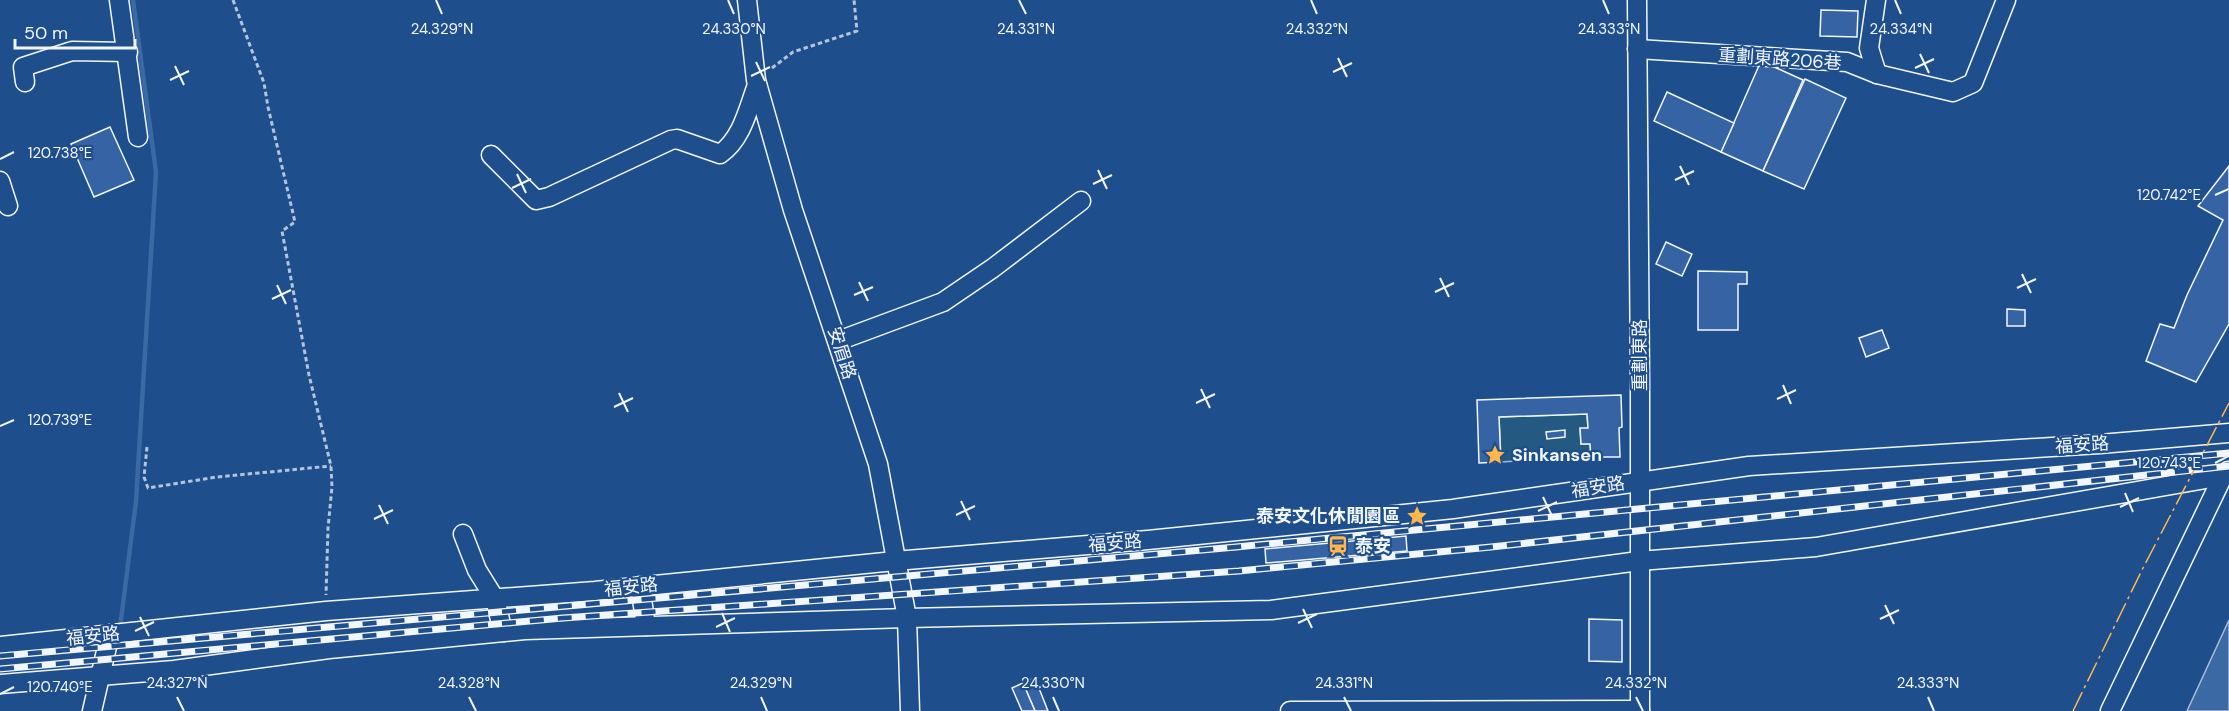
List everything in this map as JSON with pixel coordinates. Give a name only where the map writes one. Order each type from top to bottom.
[{"type":"street","points":[[119,0],[138,137]]},
{"type":"street","name":"安眉路","points":[[747,0],[757,82],[793,210],[878,465],[907,618],[910,711]]},
{"type":"street","name":"重劃東路","points":[[1637,0],[1640,711]]},
{"type":"street","points":[[1875,0],[1869,48],[1877,74]]},
{"type":"street","name":"重劃東路206巷","points":[[1637,49],[1847,62],[1877,74],[1953,92],[1973,83],[2006,0]]},
{"type":"street","points":[[25,82],[23,67],[72,51],[128,52]]},
{"type":"street","points":[[491,154],[536,200],[549,197],[671,140],[676,139],[720,154],[731,147],[738,135],[757,82]]},
{"type":"street","points":[[0,181],[8,206]]},
{"type":"street","points":[[838,341],[942,302],[993,268],[1081,201]]},
{"type":"street","name":"福安路","points":[[0,646],[326,611],[495,599],[895,561],[1148,540],[1452,509],[1749,466],[2229,433]]},
{"type":"street","points":[[0,684],[174,670],[329,649],[503,632],[907,618],[1271,610],[1639,561],[1816,547],[2226,473]]},
{"type":"street","points":[[2110,711],[2226,473]]},
{"type":"street","points":[[463,534],[477,570],[495,599],[503,632]]},
{"type":"street","points":[[640,586],[646,626]]},
{"type":"street","points":[[92,711],[110,634]]},
{"type":"street","points":[[1290,711],[1640,711]]},
{"type":"path","points":[[233,0],[264,83],[295,222],[282,231],[309,375],[331,466],[326,611]]},
{"type":"path","points":[[757,82],[793,52],[857,31],[854,0]]},
{"type":"path","points":[[147,447],[144,477],[148,488],[216,477],[331,466]]},
{"type":"shaded area","points":[[1587,414],[1588,428],[1580,429],[1581,444],[1590,444],[1591,457],[1501,462],[1499,417]]},
{"type":"shaded area","points":[[2229,620],[2229,711],[2187,711]]},
{"type":"building","points":[[1821,10],[1858,11],[1857,37],[1820,36]]},
{"type":"building","points":[[1761,61],[1803,80],[1763,171],[1721,152]]},
{"type":"building","points":[[1805,79],[1846,98],[1804,189],[1763,171]]},
{"type":"building","points":[[1667,92],[1734,123],[1721,152],[1654,121]]},
{"type":"building","points":[[110,127],[134,180],[94,197],[71,144]]},
{"type":"building","points":[[2229,166],[2229,324],[2196,382],[2146,361],[2160,324],[2174,328],[2223,220],[2198,206]]},
{"type":"building","points":[[1666,242],[1692,254],[1682,276],[1656,264]]},
{"type":"building","points":[[1698,271],[1747,272],[1747,284],[1738,284],[1738,330],[1698,330]]},
{"type":"building","points":[[2007,309],[2025,310],[2025,326],[2007,326]]},
{"type":"building","points":[[1882,330],[1889,348],[1866,357],[1859,338]]},
{"type":"building","points":[[1621,395],[1620,457],[1591,457],[1590,444],[1581,444],[1580,428],[1588,428],[1587,414],[1499,417],[1501,462],[1479,463],[1477,400]]},
{"type":"building","points":[[1565,430],[1565,437],[1547,439],[1546,432]]},
{"type":"building","points":[[1406,536],[1407,551],[1266,563],[1265,549]]},
{"type":"building","points":[[1589,619],[1622,620],[1622,662],[1589,661]]},
{"type":"building","points":[[1035,678],[1048,711],[1035,711],[1023,683]]},
{"type":"building","points":[[1023,683],[1035,711],[1022,711],[1012,688]]},
{"type":"waterway","points":[[120,628],[136,501],[156,172],[133,0]]},
{"type":"railway","points":[[0,656],[1236,547],[2229,453]]},
{"type":"railway","points":[[0,669],[563,618],[1239,571],[1491,547],[2229,466]]},
{"type":"power","points":[[2073,711],[2143,568],[2229,403]]},
{"type":"place","name":"Sinkansen","points":[[1495,455]]},
{"type":"place","name":"泰安文化休閒園區","points":[[1417,516]]},
{"type":"place","name":"泰安","points":[[1338,546]]}]
